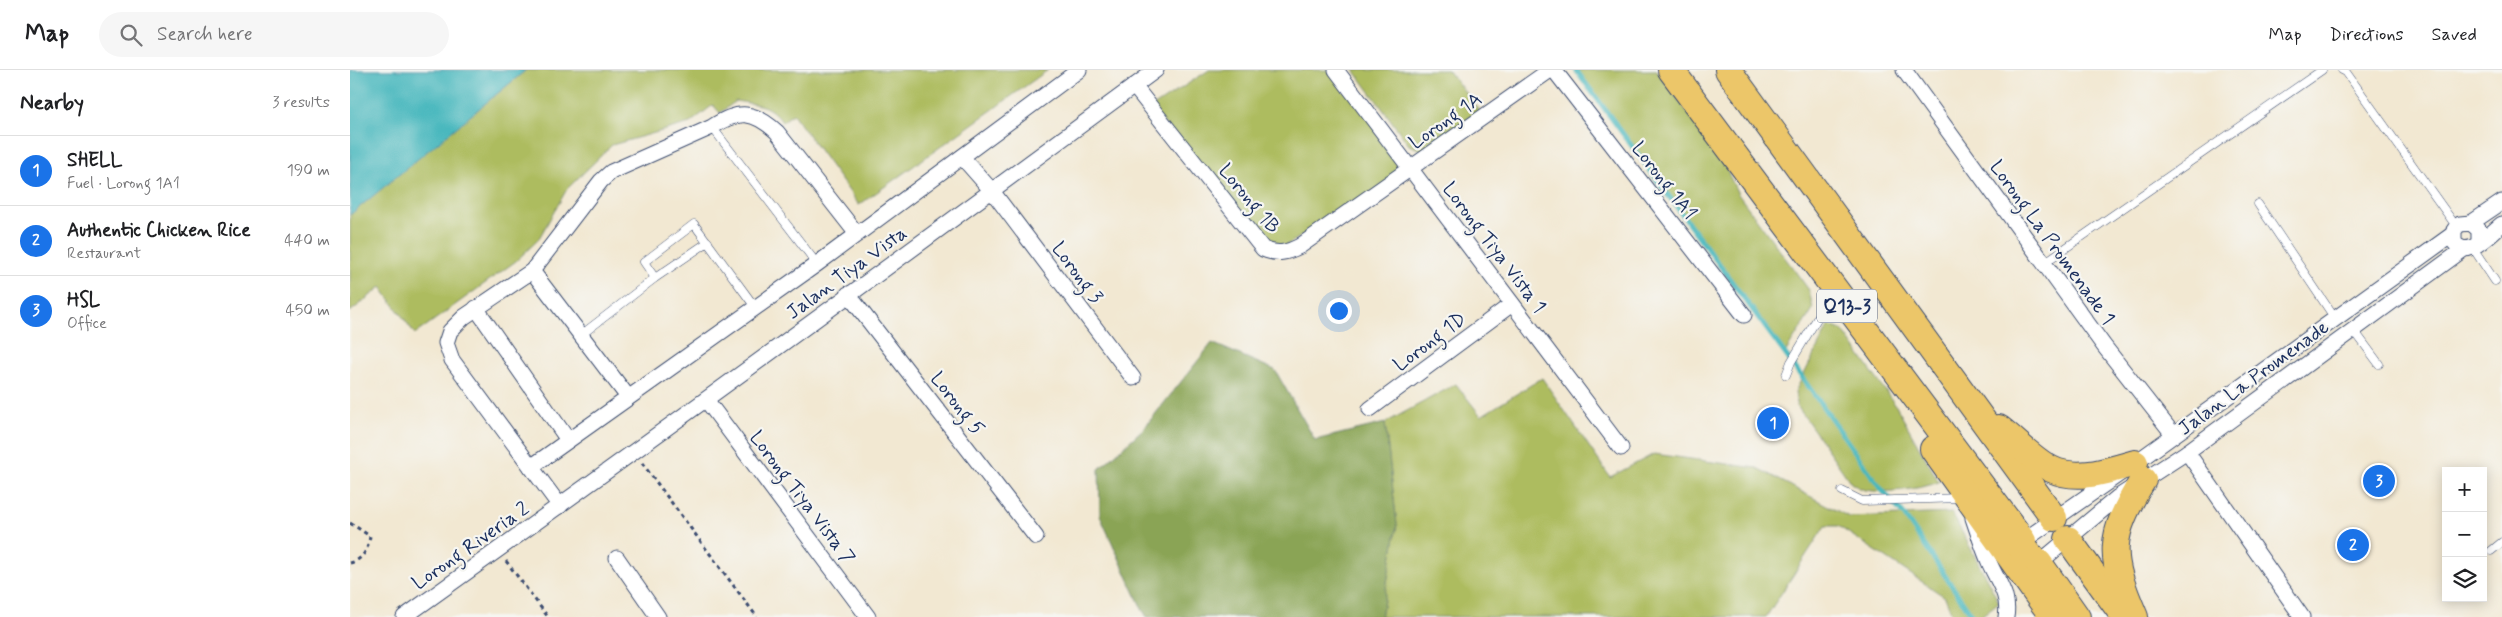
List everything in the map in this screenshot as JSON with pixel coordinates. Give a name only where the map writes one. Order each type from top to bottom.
[{"type":"highway","name":"Q13-3","points":[[1671,70],[2023,541]]},
{"type":"highway","name":"Q13-3","points":[[1728,70],[2125,617]]},
{"type":"highway","points":[[1733,153],[1732,168],[1740,184],[1910,416],[1966,498],[2053,617]]},
{"type":"highway","points":[[1970,404],[2051,469],[2080,475],[2139,472],[2116,533],[2114,548],[2116,570],[2135,617]]},
{"type":"highway","points":[[1966,498],[2039,563],[2077,617]]},
{"type":"street","points":[[531,467],[817,264],[1079,70]]},
{"type":"street","name":"Jalan Tiya Vista","points":[[560,506],[707,401],[848,294],[1156,70]]},
{"type":"street","name":"Lorong Tiya Vista 1","points":[[1336,70],[1621,448]]},
{"type":"street","name":"Lorong 1A","points":[[1411,169],[1552,70]]},
{"type":"street","name":"Lorong 1A1","points":[[1552,70],[1744,315]]},
{"type":"street","name":"Lorong La Promenade 1","points":[[1904,70],[2044,263],[2173,434]]},
{"type":"street","name":"Lorong 1B","points":[[1134,86],[1263,249],[1274,253],[1285,253],[1300,246],[1411,169]]},
{"type":"street","points":[[560,506],[452,360],[446,344],[450,331],[476,308],[532,271],[601,181],[611,172],[712,127],[722,120],[740,114],[762,119],[777,132],[857,234]]},
{"type":"street","name":"Lorong 3","points":[[962,157],[992,191],[1133,378]]},
{"type":"street","name":"Jalan La Promenade","points":[[2061,528],[2118,497],[2173,434],[2460,227],[2502,202]]},
{"type":"street","name":"Jalan La Promenade","points":[[2061,528],[2139,472],[2187,452],[2352,329],[2502,224]]},
{"type":"street","points":[[2460,227],[2479,230],[2472,246],[2456,246],[2460,227]]},
{"type":"street","points":[[532,271],[628,397]]},
{"type":"street","name":"Lorong 5","points":[[848,294],[1036,537]]},
{"type":"street","name":"Lorong 1D","points":[[1370,409],[1512,304]]},
{"type":"street","points":[[476,308],[568,440]]},
{"type":"street","name":"Lorong Tiya Vista 7","points":[[707,401],[868,617]]},
{"type":"street","points":[[2187,452],[2302,617]]},
{"type":"street","points":[[1966,498],[1990,564],[2003,585],[2006,600],[2006,617]]},
{"type":"street","name":"Lorong Riveria 2","points":[[404,617],[560,506]]},
{"type":"street","points":[[2023,541],[2061,528]]},
{"type":"street","points":[[2039,563],[2061,528]]},
{"type":"street","points":[[617,558],[658,617]]},
{"type":"lane","points":[[2044,263],[2322,70]]},
{"type":"lane","points":[[2342,70],[2346,72],[2460,227]]},
{"type":"lane","points":[[712,127],[817,264]]},
{"type":"lane","points":[[2258,204],[2334,317]]},
{"type":"lane","points":[[655,278],[644,262],[694,224],[755,307]]},
{"type":"lane","points":[[581,335],[655,278],[708,242]]},
{"type":"lane","points":[[2472,246],[2495,281]]},
{"type":"lane","points":[[1786,375],[1791,362],[1827,302]]},
{"type":"lane","points":[[2352,329],[2379,364]]},
{"type":"lane","points":[[1842,491],[1862,501],[1966,498]]},
{"type":"lane","points":[[2491,551],[2502,542]]},
{"type":"path","points":[[635,452],[758,617]]},
{"type":"path","points":[[350,523],[370,536],[369,545],[361,558],[350,563]]},
{"type":"path","points":[[498,550],[548,617]]},
{"type":"green space","points":[[526,70],[1048,70],[859,205],[793,114],[782,122],[772,111],[756,104],[736,101],[720,113],[713,105],[690,123],[612,145],[567,189],[538,240],[516,261],[415,334],[381,287],[350,312],[350,214]]},
{"type":"green space","points":[[1209,70],[1336,70],[1411,169],[1274,253],[1151,108]]},
{"type":"green space","points":[[1354,70],[1448,70],[1484,117],[1431,154],[1409,145]]},
{"type":"green space","points":[[1576,70],[1657,70],[1722,160],[1738,194],[1809,290],[1813,309],[1785,353]]},
{"type":"green space","points":[[1829,325],[1843,331],[1896,406],[1939,482],[1923,487],[1892,491],[1865,490],[1856,486],[1851,483],[1797,406],[1795,392]]},
{"type":"green space","points":[[1212,343],[1275,370],[1315,440],[1385,423],[1397,525],[1381,617],[1147,617],[1142,609],[1100,516],[1099,469],[1144,428]]},
{"type":"green space","points":[[1542,378],[1610,477],[1654,454],[1757,468],[1849,517],[1952,513],[1999,602],[1980,617],[1953,617],[1945,597],[1838,526],[1825,526],[1766,617],[1381,617],[1397,525],[1385,423],[1456,384],[1481,416]]},
{"type":"water","points":[[350,70],[526,70],[350,215]]},
{"type":"waterway","points":[[1576,70],[1791,362],[1882,490],[1904,515],[1973,617]]},
{"type":"place","name":"SHELL","points":[[1773,423]]},
{"type":"place","name":"HSL","points":[[2379,481]]},
{"type":"place","name":"Authentic Chicken Rice","points":[[2353,545]]}]
